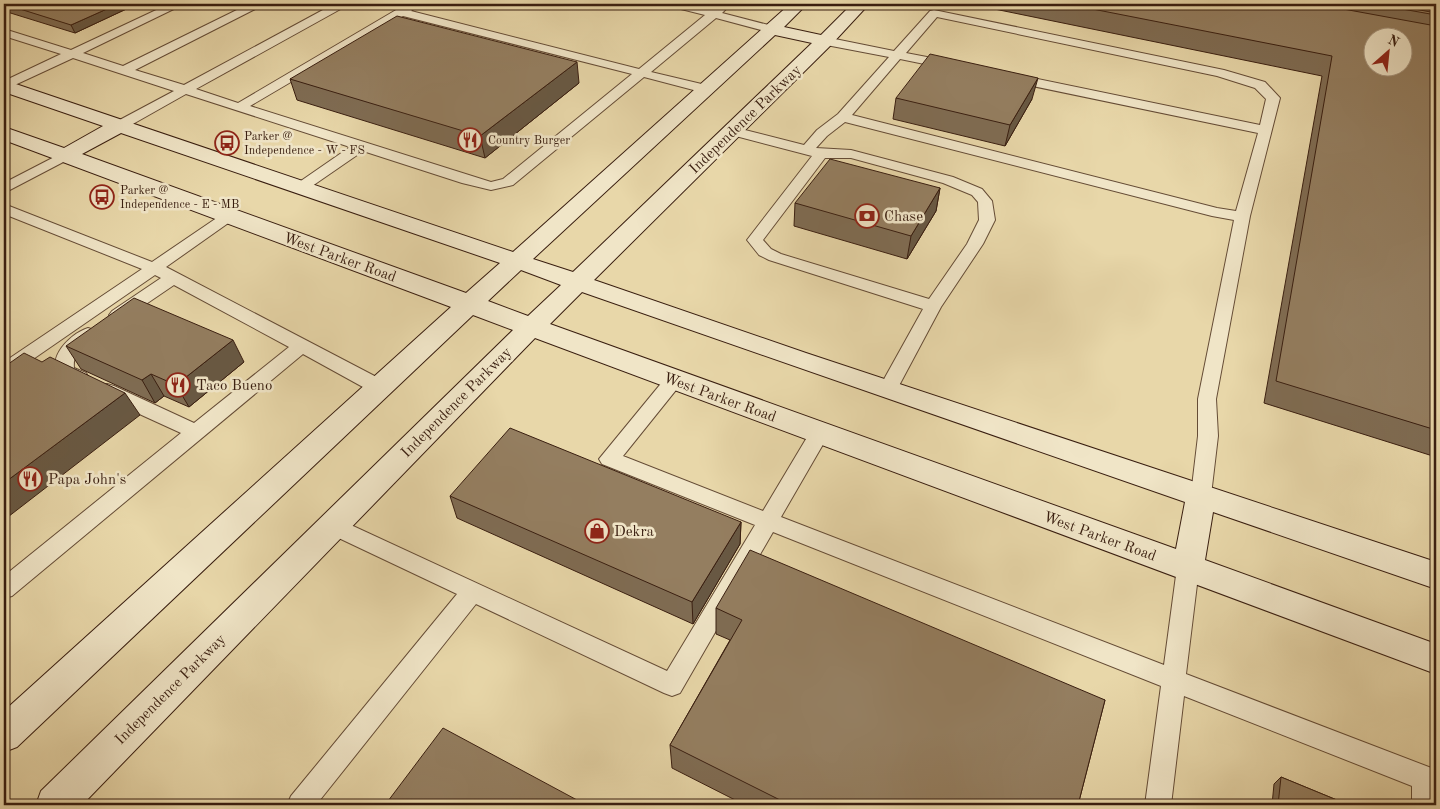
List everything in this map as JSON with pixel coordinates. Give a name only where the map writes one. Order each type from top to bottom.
[{"type":"main road","points":[[4,735],[469,304],[799,4]]},
{"type":"main road","name":"Independence Parkway","points":[[55,805],[531,328],[861,4]]},
{"type":"main road","points":[[772,29],[825,41]]},
{"type":"main road","points":[[4,86],[517,261],[887,390],[1436,575]]},
{"type":"main road","points":[[64,156],[119,126]]},
{"type":"main road","name":"West Parker Road","points":[[4,133],[819,434],[1436,659]]},
{"type":"main road","points":[[1188,568],[1201,495]]},
{"type":"lane","points":[[4,86],[178,4]]},
{"type":"lane","points":[[123,71],[256,4]]},
{"type":"lane","points":[[119,126],[342,4]]},
{"type":"lane","points":[[238,108],[415,4]]},
{"type":"lane","points":[[673,4],[716,13],[772,29]]},
{"type":"lane","points":[[4,32],[238,108],[491,186],[508,182],[726,4]]},
{"type":"lane","points":[[934,306],[775,257],[758,246],[755,240],[814,152],[822,133],[843,117],[898,55],[936,8],[1220,73],[1260,85],[1273,98],[1242,216],[1207,399],[1208,436],[1201,495]]},
{"type":"lane","points":[[400,12],[705,89]]},
{"type":"lane","points":[[825,41],[964,68]]},
{"type":"lane","points":[[1002,75],[1266,130]]},
{"type":"lane","points":[[843,117],[1217,213],[1242,216]]},
{"type":"lane","points":[[733,131],[814,152],[851,154],[948,180],[977,192],[985,202],[987,220],[975,244],[934,306],[887,390]]},
{"type":"lane","points":[[300,188],[360,146]]},
{"type":"lane","points":[[4,189],[64,156]]},
{"type":"lane","points":[[4,209],[154,268],[379,387]]},
{"type":"lane","points":[[4,370],[229,216]]},
{"type":"lane","points":[[173,278],[74,344],[66,352],[63,362],[65,371],[196,432]]},
{"type":"lane","points":[[4,588],[301,346]]},
{"type":"lane","points":[[674,380],[609,459],[1431,781],[1426,805]]},
{"type":"lane","points":[[333,526],[672,685],[819,434]]},
{"type":"lane","points":[[1158,805],[1188,568]]},
{"type":"lane","points":[[300,805],[472,592]]},
{"type":"building","points":[[4,4],[118,4],[71,25]]},
{"type":"building","points":[[1067,4],[1316,4],[1436,26],[1436,430],[1276,381],[1332,56]]},
{"type":"building","points":[[1374,4],[1388,4],[1436,13],[1436,15]]},
{"type":"building","points":[[397,16],[577,62],[480,136],[290,79]]},
{"type":"building","points":[[930,54],[1038,78],[1010,125],[896,98]]},
{"type":"building","points":[[830,159],[940,188],[911,236],[795,203]]},
{"type":"building","points":[[134,298],[233,340],[176,385],[151,374],[142,380],[66,346]]},
{"type":"building","points":[[24,353],[42,362],[50,357],[125,393],[4,483],[4,367]]},
{"type":"building","name":"Dekra","points":[[510,428],[741,522],[692,602],[450,496]]},
{"type":"building","points":[[750,550],[1105,700],[1078,805],[790,805],[670,745],[742,620],[716,608]]},
{"type":"building","points":[[443,728],[577,800],[573,805],[385,805]]},
{"type":"building","points":[[1281,777],[1349,805],[1278,805]]},
{"type":"place","name":"Country Burger","points":[[470,140]]},
{"type":"place","name":"Parker @ Independence - W - FS","points":[[227,143]]},
{"type":"place","name":"Parker @ Independence - E - MB","points":[[102,197]]},
{"type":"place","name":"Chase","points":[[867,216]]},
{"type":"place","name":"Taco Bueno","points":[[178,385]]},
{"type":"place","name":"Papa John's","points":[[30,479]]},
{"type":"place","name":"Dekra","points":[[597,531]]}]
